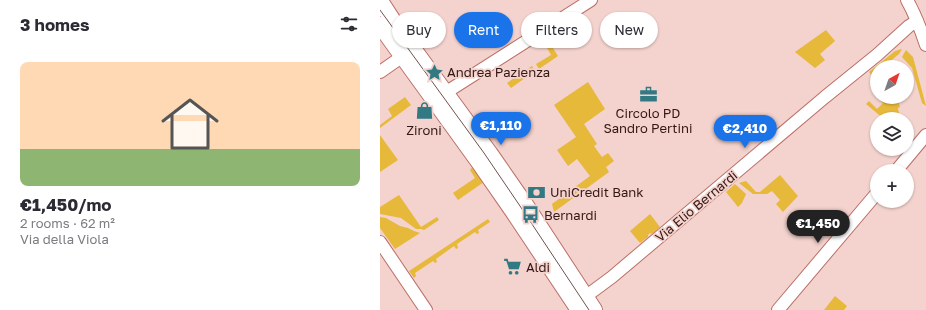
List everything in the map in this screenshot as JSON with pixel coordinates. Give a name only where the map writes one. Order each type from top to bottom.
[{"type":"main road","points":[[380,2],[524,204],[582,303]]},
{"type":"main road","points":[[380,25],[517,217],[582,303],[594,310]]},
{"type":"street","points":[[445,93],[591,0]]},
{"type":"street","points":[[907,0],[926,45]]},
{"type":"street","name":"Via Elio Bernardi","points":[[582,303],[877,55],[909,26],[917,21]]},
{"type":"street","points":[[380,72],[403,56]]},
{"type":"street","points":[[902,164],[926,135]]},
{"type":"street","points":[[778,310],[870,201]]},
{"type":"street","points":[[380,242],[426,310]]},
{"type":"shaded area","points":[[826,30],[835,41],[820,54],[825,60],[815,68],[795,52]]},
{"type":"shaded area","points":[[547,48],[553,48],[558,56],[539,69],[536,64],[551,55]]},
{"type":"shaded area","points":[[902,49],[899,54],[892,60],[884,60],[895,51]]},
{"type":"shaded area","points":[[906,50],[913,57],[914,60],[905,60],[902,57]]},
{"type":"shaded area","points":[[914,61],[926,106],[922,103],[914,75]]},
{"type":"shaded area","points":[[532,66],[535,71],[511,88],[507,83]]},
{"type":"shaded area","points":[[588,82],[605,109],[584,124],[597,144],[594,146],[602,157],[608,153],[614,161],[606,167],[609,172],[554,212],[552,204],[590,176],[577,159],[568,166],[557,150],[576,137],[554,105]]},
{"type":"shaded area","points":[[405,97],[411,105],[380,128],[380,125],[392,116],[388,109]]},
{"type":"shaded area","points":[[869,101],[870,104],[877,109],[882,104],[899,104],[900,107],[898,108],[899,112],[876,112],[866,104]]},
{"type":"shaded area","points":[[380,135],[398,160],[380,172]]},
{"type":"shaded area","points":[[473,166],[484,182],[458,200],[453,193],[475,178],[470,170]]},
{"type":"shaded area","points":[[780,175],[798,196],[783,212],[776,204],[780,200],[772,191],[767,194],[753,194],[739,183],[746,181],[756,192],[760,192]]},
{"type":"shaded area","points":[[735,184],[746,194],[742,203],[738,207],[726,192]]},
{"type":"shaded area","points":[[399,195],[421,227],[437,217],[439,220],[424,230],[416,229],[401,218],[380,214],[380,207]]},
{"type":"shaded area","points":[[650,214],[660,227],[652,234],[650,233],[648,237],[640,243],[630,231]]},
{"type":"shaded area","points":[[380,217],[386,218],[400,226],[420,233],[395,249],[380,228]]},
{"type":"shaded area","points":[[488,219],[490,222],[478,230],[479,233],[477,234],[475,232],[457,244],[458,248],[456,249],[454,246],[436,259],[437,262],[435,263],[433,261],[415,273],[416,276],[414,278],[409,271]]},
{"type":"shaded area","points":[[835,296],[847,306],[844,310],[824,310]]},
{"type":"tram line","points":[[380,10],[484,153],[589,310]]},
{"type":"place","name":"Andrea Pazienza","points":[[434,72]]},
{"type":"place","name":"Circolo PD Sandro Pertini","points":[[648,94]]},
{"type":"place","name":"Zironi","points":[[424,111]]},
{"type":"place","name":"UniCredit Bank","points":[[537,192]]},
{"type":"place","name":"Bernardi","points":[[531,215]]},
{"type":"place","name":"Aldi","points":[[513,267]]}]
